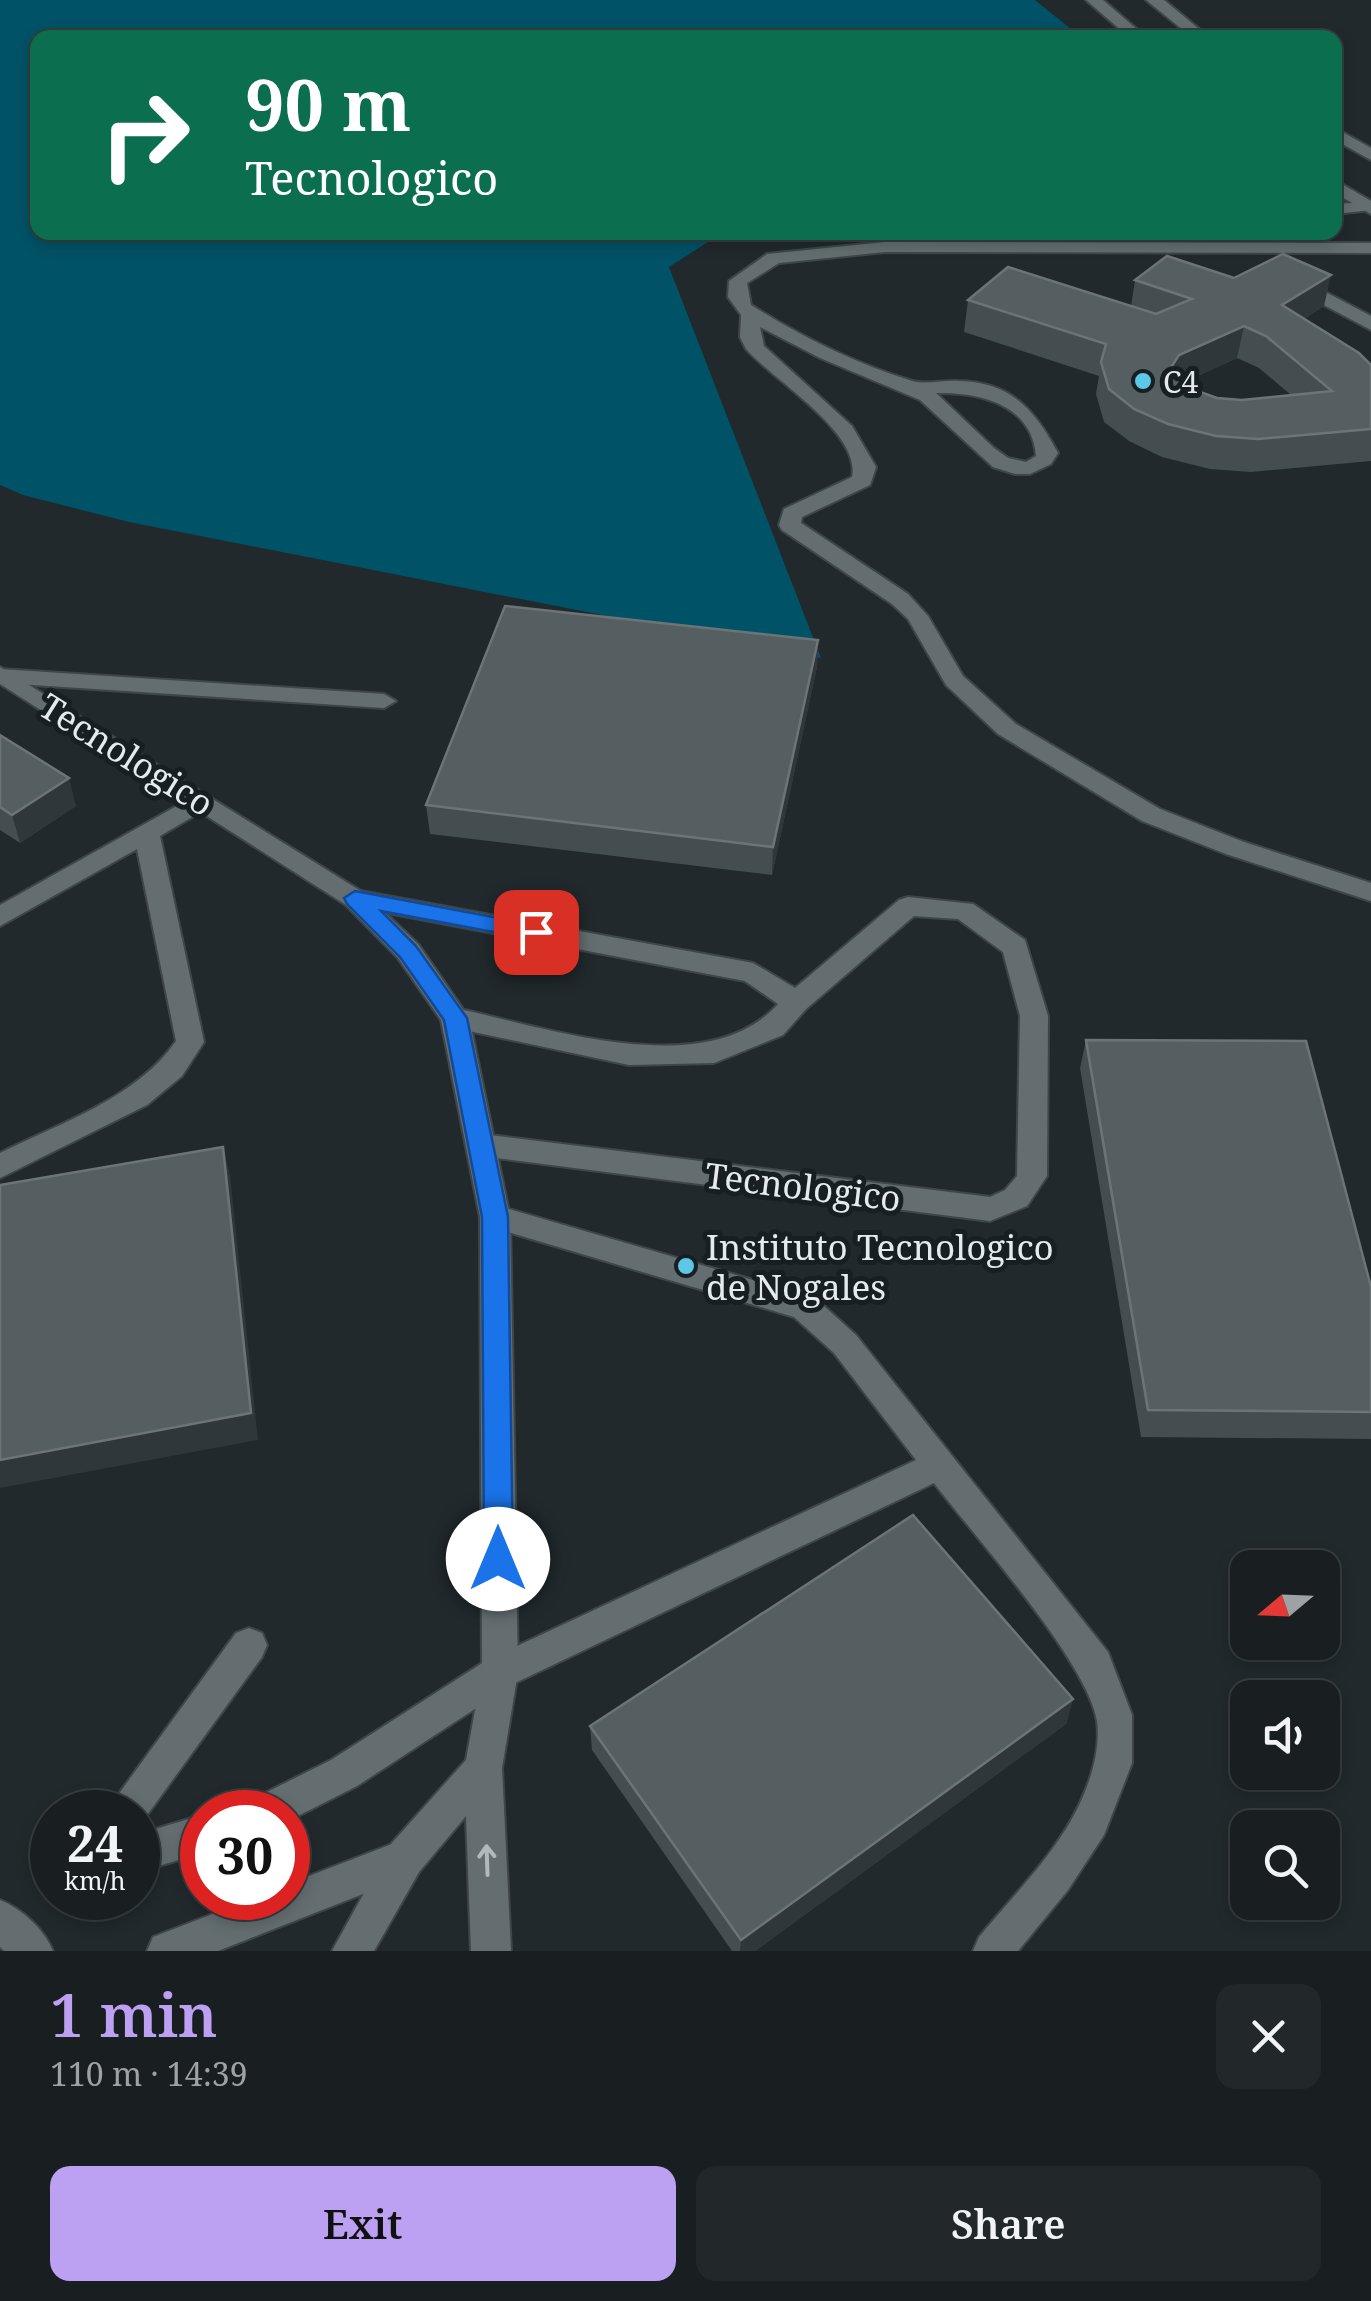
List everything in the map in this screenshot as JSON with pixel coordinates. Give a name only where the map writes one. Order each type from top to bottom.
[{"type":"street","points":[[1094,0],[1130,30]]},
{"type":"street","points":[[1154,0],[1193,30]]},
{"type":"street","points":[[1342,137],[1371,155]]},
{"type":"street","points":[[1342,190],[1368,207]]},
{"type":"street","points":[[1342,209],[1368,207]]},
{"type":"street","points":[[913,388],[971,385],[1002,394],[1031,418],[1048,453],[1044,460],[1023,468],[996,460],[940,406],[913,388],[838,358],[751,314],[737,297],[738,280],[774,258],[885,247],[1371,248]]},
{"type":"street","points":[[1233,248],[1371,324]]},
{"type":"street","points":[[751,314],[750,336],[756,349],[837,420],[868,468],[862,480],[792,514],[790,525],[900,599],[917,616],[954,680],[970,698],[1006,729],[1151,814],[1235,848],[1371,892]]},
{"type":"street","points":[[1,675],[384,701]]},
{"type":"street","name":"Tecnologico","points":[[1,675],[355,898],[408,952],[455,1018],[495,1217],[500,1672],[483,1768],[491,1951]]},
{"type":"street","points":[[0,917],[200,800]]},
{"type":"street","points":[[0,1166],[137,1097],[172,1069],[190,1042],[146,832]]},
{"type":"street","name":"Tecnologico","points":[[355,898],[753,973],[796,1002]]},
{"type":"street","name":"Tecnologico","points":[[455,1018],[629,1055],[714,1053],[773,1028],[796,1002],[908,906],[964,910],[1015,947],[1034,1016],[1032,1176],[1027,1190],[1016,1201],[990,1210],[482,1145]]},
{"type":"street","points":[[495,1217],[804,1307],[845,1344],[1095,1664],[1116,1728],[1109,1776],[1092,1824],[994,1951]]},
{"type":"street","points":[[310,1790],[344,1773],[500,1672],[939,1465]]},
{"type":"street","points":[[144,1790],[249,1645]]},
{"type":"street","points":[[352,1951],[405,1858],[483,1768]]},
{"type":"street","points":[[168,1951],[405,1858]]},
{"type":"street","points":[[0,1920],[33,1951]]},
{"type":"shaded area","points":[[0,0],[1035,0],[1072,30],[30,30],[30,240],[711,240],[669,267],[821,658],[129,522],[23,495],[0,485]]},
{"type":"building","points":[[1283,254],[1331,275],[1282,305],[1359,353],[1371,365],[1371,429],[1258,439],[1216,436],[1168,424],[1134,409],[1109,389],[1101,362],[1106,344],[968,300],[1008,267],[1156,314],[1192,299],[1135,280],[1167,256],[1234,278]],"holes":[[[1244,326],[1266,336],[1332,391],[1242,400],[1217,398],[1183,386],[1170,369],[1179,355]]]},
{"type":"building","points":[[505,606],[818,640],[773,847],[426,805]]},
{"type":"building","points":[[0,735],[69,778],[12,815],[0,807]]},
{"type":"building","points":[[1086,1040],[1306,1041],[1371,1287],[1371,1412],[1148,1410]]},
{"type":"building","points":[[223,1147],[251,1413],[0,1460],[0,1185]]},
{"type":"building","points":[[913,1515],[1073,1699],[741,1940],[590,1726]]},
{"type":"place","name":"C4","points":[[1143,381]]},
{"type":"place","name":"Instituto Tecnologico de Nogales","points":[[686,1266]]},
{"type":"route","points":[[498,1559],[495,1217],[455,1018],[408,952],[355,898],[536,932]]}]
